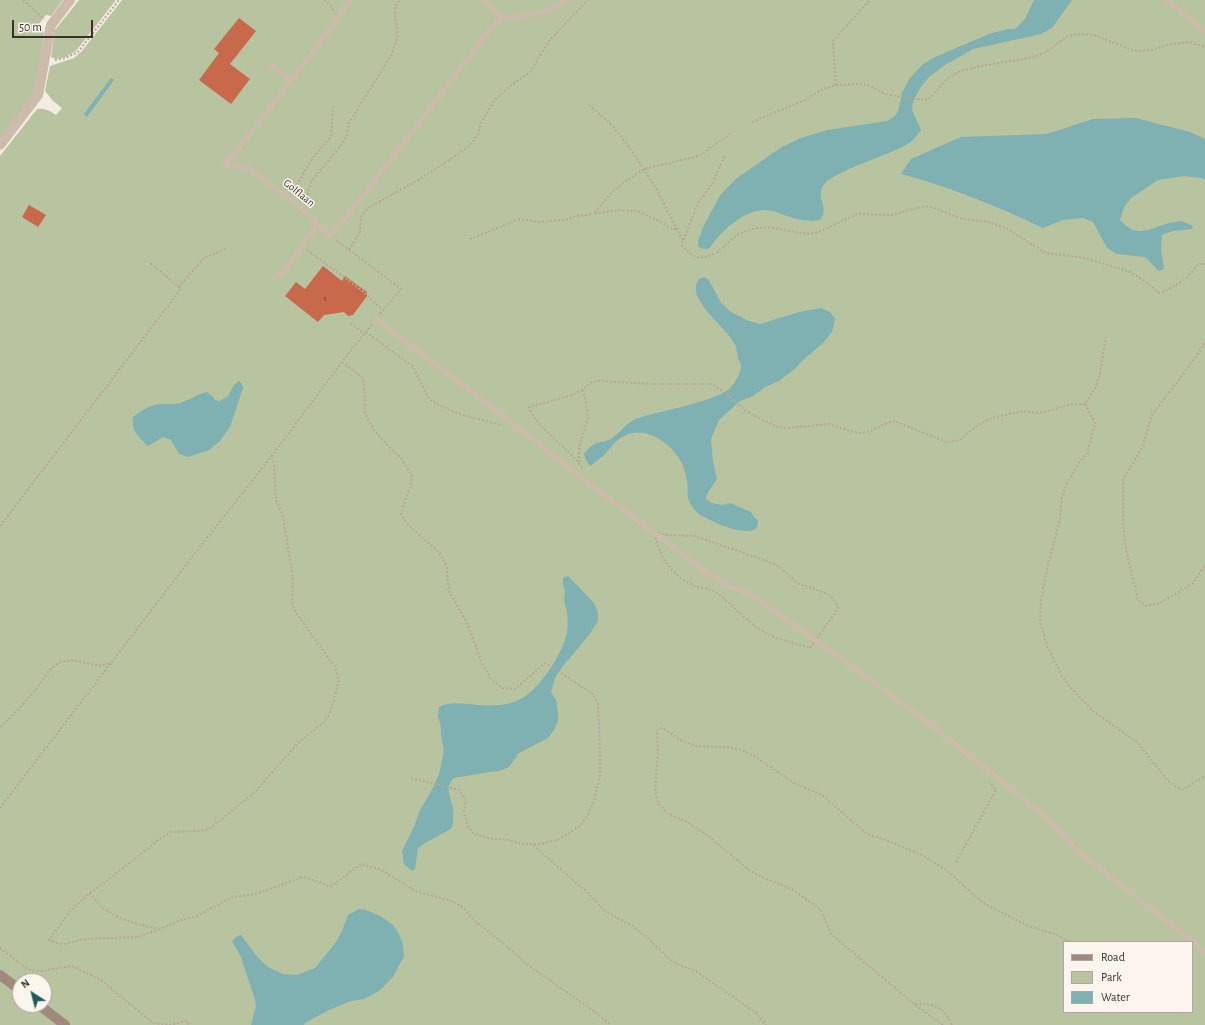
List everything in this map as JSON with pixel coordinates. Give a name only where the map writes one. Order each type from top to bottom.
[{"type":"street","points":[[0,145],[38,95],[51,25],[70,0]]},
{"type":"street","points":[[0,975],[12,984]]},
{"type":"street","points":[[49,1013],[65,1025]]},
{"type":"lane","points":[[270,65],[291,80],[326,35],[350,0]]},
{"type":"lane","points":[[484,0],[502,17],[512,17],[542,12],[558,6],[565,0]]},
{"type":"lane","points":[[1166,0],[1205,31]]},
{"type":"lane","points":[[317,223],[330,236],[356,205],[493,26],[502,17]]},
{"type":"lane","name":"Golflaan","points":[[274,278],[284,272],[317,223],[307,212],[248,168],[224,165],[235,153],[291,80]]},
{"type":"lane","points":[[376,319],[706,572],[732,588],[747,592],[815,641],[842,658],[934,727],[1048,819],[1066,837],[1076,850],[1192,941]]},
{"type":"lane","points":[[1193,941],[1205,953]]},
{"type":"path","points":[[22,0],[51,25]]},
{"type":"path","points":[[44,63],[65,58],[78,52],[119,0]]},
{"type":"path","points":[[307,212],[308,192],[311,182],[340,147],[347,135],[349,123],[392,54],[398,35],[395,7],[400,0]]},
{"type":"path","points":[[349,250],[360,232],[361,217],[368,208],[415,182],[457,155],[472,143],[478,134],[481,123],[494,102],[510,86],[530,72],[549,41],[588,0]]},
{"type":"path","points":[[836,85],[832,41],[870,0]]},
{"type":"path","points":[[752,122],[805,100],[821,90],[836,85],[862,84],[871,86],[883,93],[900,97],[927,100],[947,79],[958,72],[981,66],[1035,57],[1046,52],[1066,37],[1077,34],[1094,35],[1135,51],[1151,50],[1172,44],[1189,42],[1205,47]]},
{"type":"path","points":[[589,105],[612,125],[630,148],[656,188],[683,241]]},
{"type":"path","points":[[287,198],[293,192],[310,162],[320,148],[331,137],[333,107]]},
{"type":"path","points":[[594,214],[611,193],[644,169],[699,156],[730,134]]},
{"type":"path","points":[[725,155],[712,184],[698,203],[683,241],[682,246],[692,255],[699,258],[716,253],[737,235],[748,230],[768,227],[811,234],[821,231],[857,214],[891,215],[925,206],[963,219],[989,222],[1004,227],[1046,253],[1084,258],[1122,269],[1145,281],[1159,293],[1187,278],[1198,264],[1205,264]]},
{"type":"path","points":[[470,239],[520,219],[539,222],[564,220],[577,216],[618,210],[637,211],[672,229],[677,229]]},
{"type":"path","points":[[0,808],[271,457],[342,362],[400,289],[330,236]]},
{"type":"path","points":[[0,526],[181,289],[179,287],[204,258],[228,248]]},
{"type":"path","points":[[307,250],[364,292],[383,310]]},
{"type":"path","points":[[149,262],[179,287]]},
{"type":"path","points":[[351,323],[413,367],[430,399],[438,405],[459,414],[483,421],[517,427]]},
{"type":"path","points":[[1085,404],[1095,388],[1099,378],[1106,337]]},
{"type":"path","points":[[1205,343],[1152,415],[1142,450],[1124,479],[1123,523],[1126,550],[1138,600],[1146,606],[1160,602],[1192,584],[1205,566]]},
{"type":"path","points":[[342,362],[364,378],[364,411],[374,430],[388,447],[401,458],[412,476],[410,488],[401,514],[408,525],[439,552],[444,561],[447,567],[447,579],[450,593],[468,625],[482,663],[491,679],[502,688],[515,689],[545,663],[592,694],[598,703],[600,776],[594,800],[589,813],[581,825],[560,839],[541,844],[521,844],[509,840],[487,838],[474,834],[467,825],[464,811],[466,800],[459,790],[411,778]]},
{"type":"path","points":[[587,482],[584,470],[577,459],[539,423],[531,414],[529,408],[573,394],[592,382],[712,384],[740,406],[778,427],[788,428],[829,424],[861,433],[871,431],[884,424],[894,421],[946,442],[960,440],[975,426],[990,418],[1024,411],[1035,413],[1045,412],[1068,405],[1085,404]]},
{"type":"path","points":[[579,463],[579,447],[588,418],[583,389]]},
{"type":"path","points":[[1085,404],[1095,423],[1087,453],[1068,481],[1062,496],[1060,519],[1041,600],[1040,622],[1047,646],[1062,676],[1072,689],[1093,711],[1138,743],[1167,780],[1182,790],[1205,776]]},
{"type":"path","points":[[271,457],[274,462],[276,500],[283,516],[293,578],[292,604],[297,614],[335,667],[338,680],[329,714],[324,722],[297,744],[255,792],[224,818],[209,829],[199,831],[171,832],[161,838],[90,893],[71,910],[49,940],[64,944],[93,939],[138,937],[178,921],[197,916],[233,897],[256,894],[304,878],[330,887],[362,864],[380,869],[415,891],[449,900],[461,906],[477,923],[502,942],[525,963],[591,1009],[611,1025]]},
{"type":"path","points":[[0,726],[10,718],[56,664],[66,661],[77,661],[100,666],[113,662]]},
{"type":"path","points":[[943,1025],[914,1004],[831,934],[821,910],[792,889],[766,879],[749,870],[707,835],[687,822],[668,814],[658,803],[655,788],[658,752],[657,732],[659,728],[664,728],[682,741],[697,746],[728,747],[742,750],[754,756],[794,783],[822,795],[867,834],[922,855],[946,870],[983,903],[1026,925],[1056,935],[1068,941]]},
{"type":"path","points":[[956,862],[996,790],[988,781]]},
{"type":"path","points":[[532,844],[590,895],[604,910],[631,925],[648,938],[667,957],[696,971],[756,1013],[766,1025]]},
{"type":"path","points":[[90,893],[102,907],[120,918],[140,925],[160,929]]},
{"type":"path","points":[[0,948],[29,970],[41,971],[72,966],[101,980],[153,1023],[170,1025],[187,1021],[189,1025]]},
{"type":"path","points":[[914,1004],[936,1006],[944,1013],[952,1025]]},
{"type":"green space","points":[[0,0],[63,0],[51,16],[46,15],[39,24],[44,33],[36,86],[33,94],[0,140]]},
{"type":"green space","points":[[79,0],[116,0],[76,51],[65,57],[56,59],[51,57],[55,30]]},
{"type":"green space","points":[[122,0],[1205,0],[1205,1025],[0,1025],[0,156],[37,109],[47,110],[56,115],[62,108],[53,101],[45,91],[50,66],[74,58],[82,51]]},
{"type":"water","points":[[1034,0],[1072,0],[1052,28],[1041,34],[973,49],[945,65],[929,77],[920,88],[913,102],[912,110],[921,130],[918,134],[906,145],[849,169],[830,179],[824,184],[821,190],[821,195],[824,210],[820,220],[801,220],[774,211],[763,210],[745,215],[736,220],[721,234],[710,248],[704,249],[698,246],[698,241],[704,225],[721,194],[737,178],[782,147],[801,138],[828,130],[887,121],[895,116],[898,111],[902,93],[909,79],[923,64],[935,57],[989,34],[1008,29],[1015,29],[1025,19]]},
{"type":"water","points":[[111,78],[114,80],[87,117],[84,114]]},
{"type":"water","points":[[1136,118],[1190,132],[1205,139],[1205,180],[1201,178],[1184,176],[1158,180],[1131,198],[1124,207],[1120,220],[1133,230],[1139,231],[1152,229],[1180,221],[1193,226],[1192,229],[1173,231],[1162,235],[1161,250],[1164,269],[1159,271],[1145,257],[1117,254],[1107,248],[1093,222],[1083,218],[1063,220],[1043,228],[973,198],[901,174],[911,159],[961,137],[1047,134],[1093,119]]},
{"type":"water","points":[[704,277],[709,280],[721,303],[731,312],[749,321],[760,324],[799,312],[821,308],[830,312],[835,319],[832,332],[823,343],[796,368],[779,381],[765,387],[753,396],[740,401],[719,420],[711,439],[713,462],[717,479],[707,494],[706,499],[712,503],[722,505],[730,503],[751,512],[758,520],[758,523],[754,529],[747,531],[741,531],[725,526],[710,520],[697,512],[691,505],[688,498],[688,484],[686,475],[679,458],[667,445],[651,435],[633,433],[624,436],[613,444],[590,466],[584,454],[599,442],[612,438],[634,419],[703,401],[726,391],[734,384],[741,368],[736,348],[730,336],[701,304],[697,295],[696,287],[699,279]]},
{"type":"water","points":[[239,381],[243,388],[230,427],[220,441],[209,450],[188,457],[179,454],[171,440],[163,437],[148,446],[134,430],[133,417],[146,408],[158,404],[180,403],[207,392],[215,400],[220,401],[228,396],[234,385]]},
{"type":"water","points":[[568,576],[594,603],[598,613],[598,621],[589,635],[555,678],[551,692],[556,700],[558,721],[554,730],[548,738],[519,753],[509,767],[499,771],[454,778],[449,785],[449,793],[453,811],[452,828],[418,848],[415,869],[412,871],[404,864],[402,851],[413,829],[420,810],[431,792],[439,774],[444,750],[438,716],[439,707],[453,703],[491,706],[510,703],[522,698],[538,685],[552,667],[566,637],[568,619],[564,600],[565,591],[563,581],[564,577]]},
{"type":"water","points":[[359,909],[366,910],[382,917],[393,925],[399,934],[403,945],[404,956],[393,977],[379,991],[364,999],[351,1001],[329,1010],[305,1023],[304,1025],[251,1025],[256,1006],[254,996],[241,957],[232,941],[241,935],[258,958],[268,967],[283,974],[297,975],[315,968],[336,942],[348,915]]},
{"type":"building","points":[[239,18],[256,31],[230,64],[250,79],[231,104],[199,80],[219,53],[214,49]]},
{"type":"building","points":[[29,205],[46,215],[38,227],[22,217]]},
{"type":"building","points":[[323,266],[342,281],[345,276],[367,292],[367,296],[353,315],[348,316],[344,312],[324,315],[318,322],[285,296],[296,282],[305,289]]}]
